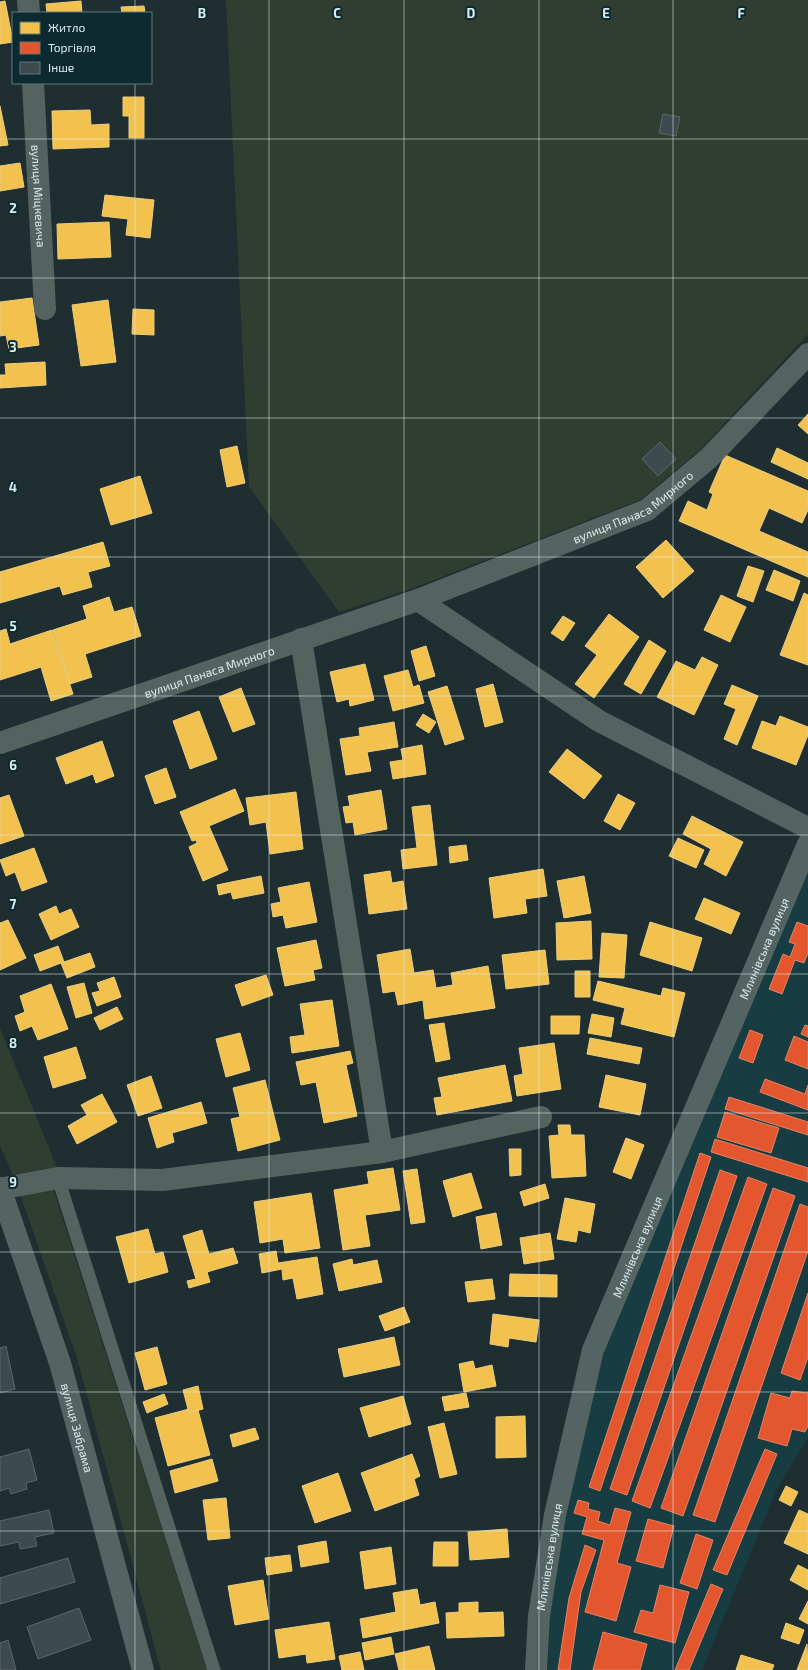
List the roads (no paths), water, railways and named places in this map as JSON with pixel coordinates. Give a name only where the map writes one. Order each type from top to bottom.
[{"type":"main road","name":"Млинівська вулиця","points":[[536,1670],[539,1616],[555,1514],[593,1350],[808,844]]},
{"type":"main road","name":"вулиця Забрама","points":[[0,1189],[60,1363],[143,1670]]},
{"type":"street","points":[[28,0],[29,12]]},
{"type":"street","name":"вулиця Міцкевича","points":[[32,84],[45,310]]},
{"type":"street","name":"вулиця Панаса Мирного","points":[[0,743],[418,600],[647,510],[709,458],[808,354]]},
{"type":"street","points":[[418,600],[598,721],[808,828]]},
{"type":"street","points":[[301,639],[382,1152]]},
{"type":"street","points":[[0,1189],[58,1178],[162,1180],[382,1152],[541,1117]]},
{"type":"lane","points":[[58,1178],[214,1670]]}]
